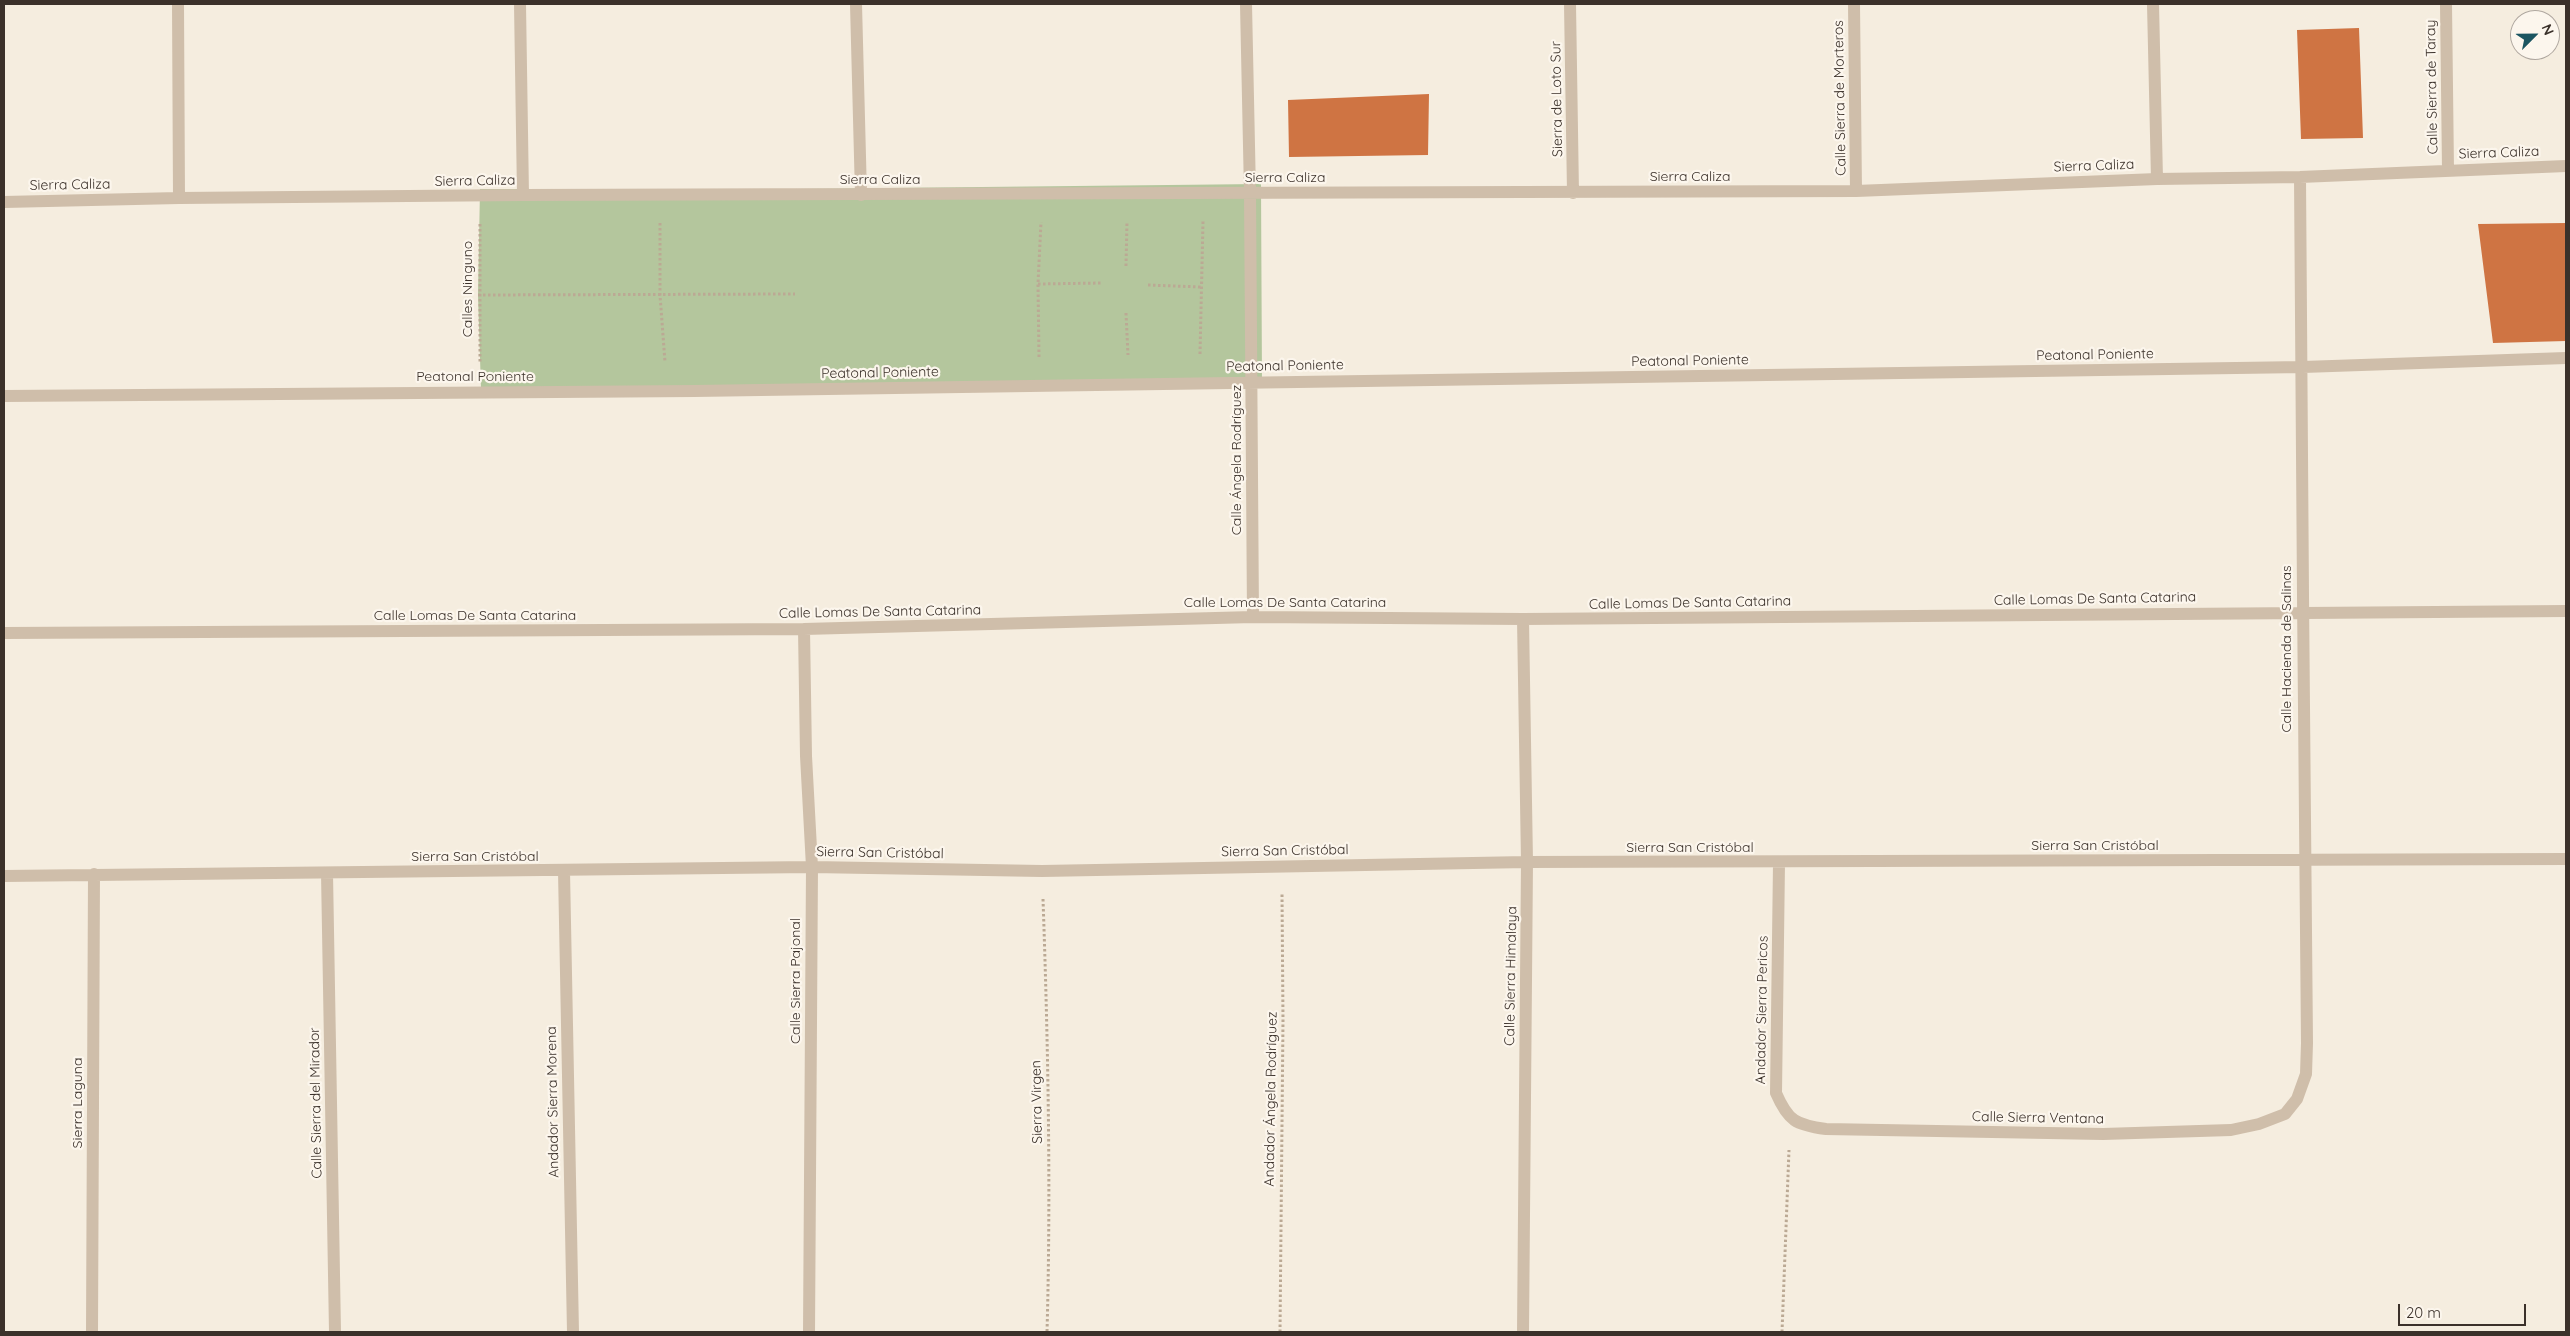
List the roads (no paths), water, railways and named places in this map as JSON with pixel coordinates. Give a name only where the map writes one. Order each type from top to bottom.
[{"type":"street","points":[[178,4],[179,198]]},
{"type":"street","points":[[520,4],[523,195]]},
{"type":"street","points":[[856,4],[860,195]]},
{"type":"street","name":"Calle Ángela Rodríguez","points":[[1246,4],[1250,193],[1253,617]]},
{"type":"street","name":"Sierra de Loto Sur","points":[[1570,4],[1573,193]]},
{"type":"street","name":"Calle Sierra de Morteros","points":[[1854,4],[1856,191]]},
{"type":"street","points":[[2153,4],[2157,179]]},
{"type":"street","name":"Calle Sierra de Taray","points":[[2446,4],[2448,170]]},
{"type":"street","name":"Sierra Caliza","points":[[4,202],[179,198],[523,195],[1856,191],[2157,179],[2300,177],[2566,166]]},
{"type":"street","name":"Calle Hacienda de Salinas","points":[[2285,1114],[2297,1099],[2306,1074],[2302,612],[2303,367],[2300,177]]},
{"type":"street","name":"Peatonal Poniente","points":[[4,396],[684,391],[2303,367],[2566,358]]},
{"type":"street","name":"Calle Lomas De Santa Catarina","points":[[4,633],[804,629],[1253,617],[1523,619],[2566,611]]},
{"type":"street","name":"Calle Sierra Himalaya","points":[[1523,619],[1527,862],[1523,1332]]},
{"type":"street","name":"Calle Sierra Pajonal","points":[[804,629],[806,756],[812,867],[809,1332]]},
{"type":"street","name":"Sierra San Cristóbal","points":[[4,876],[812,867],[1042,871],[1527,862],[1780,863],[2304,859],[2566,860]]},
{"type":"street","name":"Andador Sierra Pericos","points":[[1780,863],[1774,1077],[1776,1093],[1790,1118]]},
{"type":"street","name":"Andador Sierra Morena","points":[[564,871],[573,1332]]},
{"type":"street","name":"Calle Sierra del Mirador","points":[[326,873],[335,1332]]},
{"type":"street","name":"Sierra Laguna","points":[[92,1332],[94,874]]},
{"type":"street","name":"Calle Sierra Ventana","points":[[1790,1118],[1804,1126],[1826,1128],[2103,1134],[2231,1130],[2259,1124],[2285,1114]]}]
